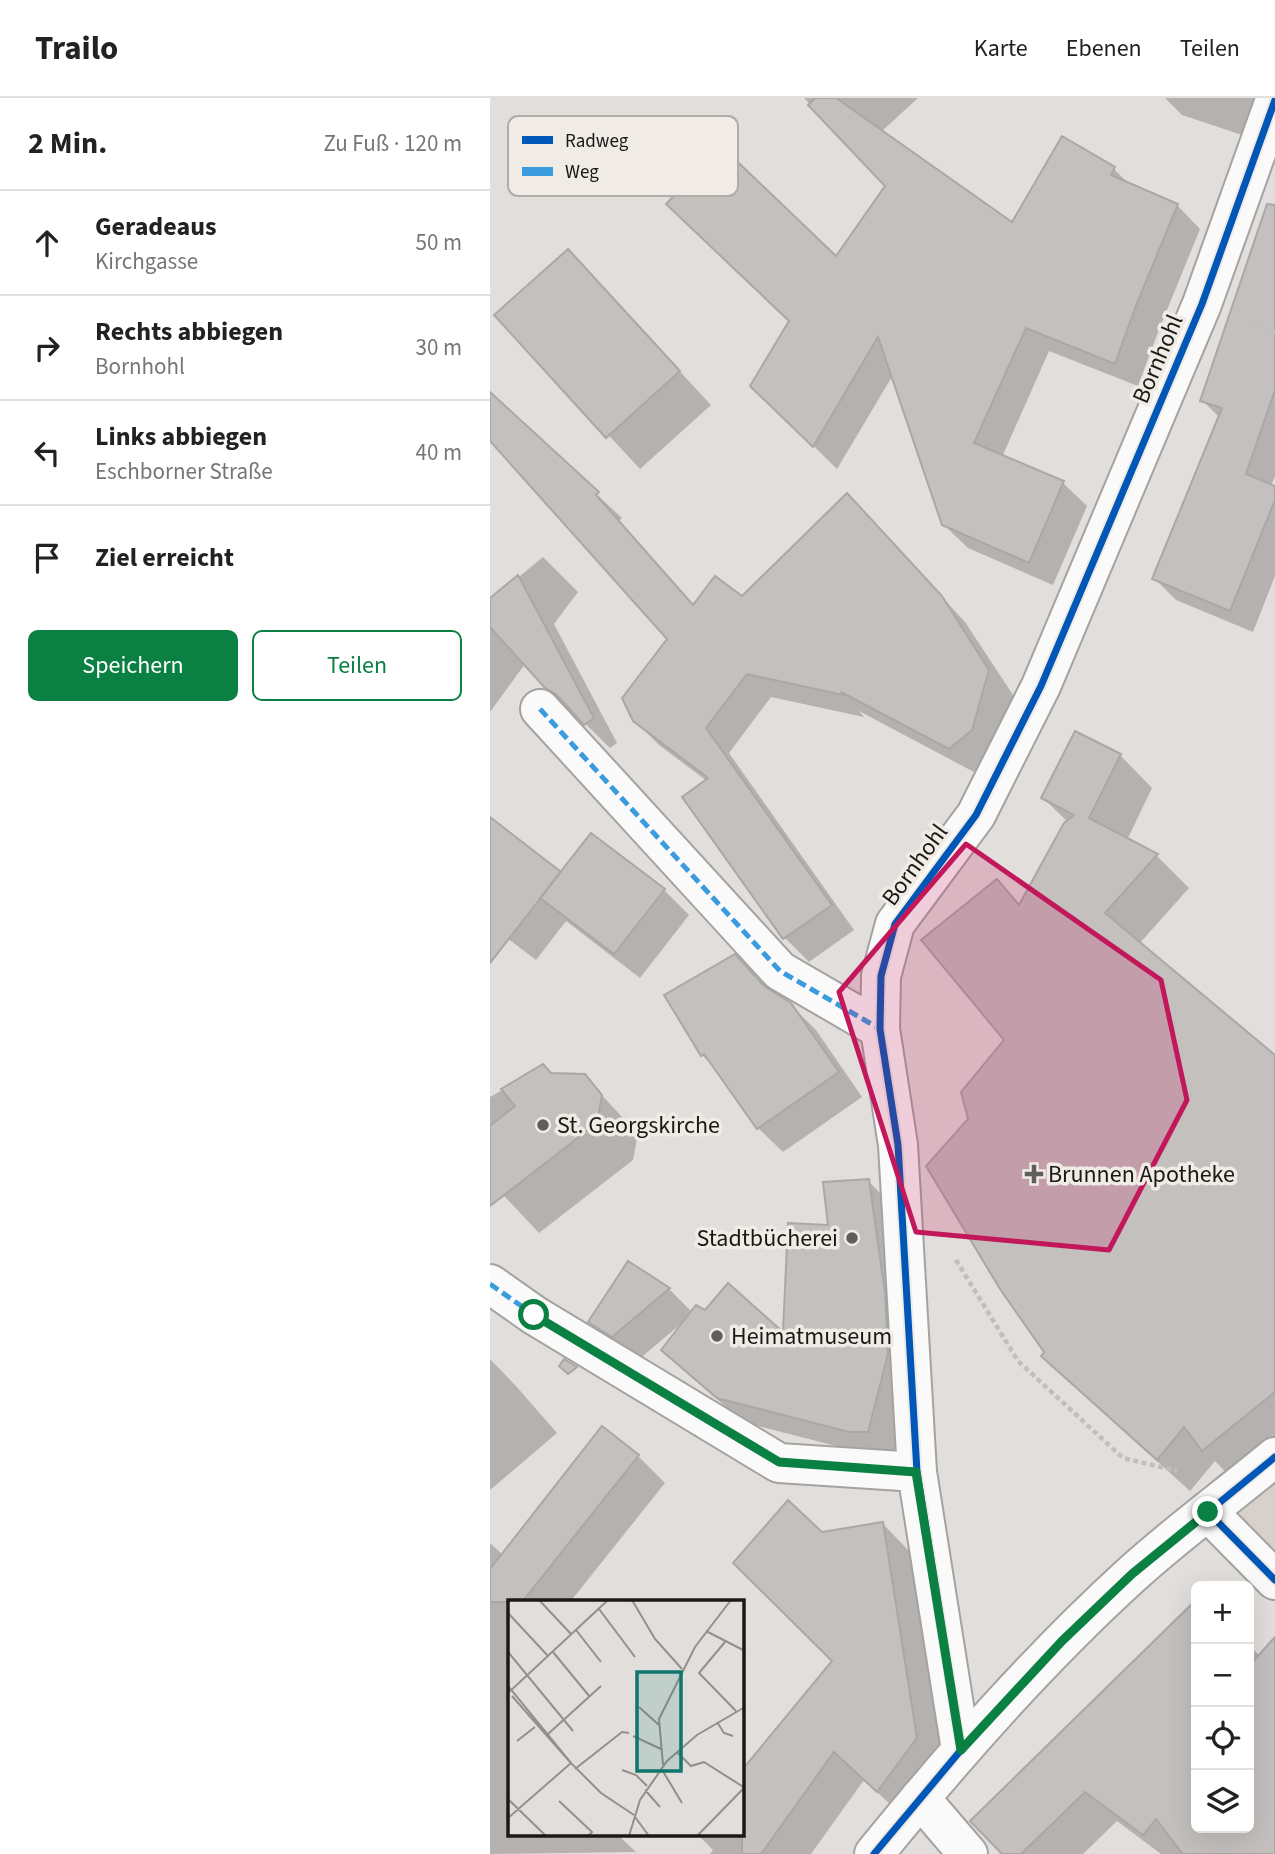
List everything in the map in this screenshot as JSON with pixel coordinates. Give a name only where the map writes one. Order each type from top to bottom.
[{"type":"street","name":"Bornhohl","points":[[961,1750],[916,1472],[898,1145],[880,1030],[881,976],[895,925],[975,815],[1041,686],[1202,304],[1275,100]]},
{"type":"street","points":[[540,709],[780,971],[880,1030]]},
{"type":"street","points":[[490,1284],[534,1315],[779,1462],[916,1472]]},
{"type":"street","points":[[874,1854],[961,1750],[1062,1641],[1132,1574],[1275,1457]]},
{"type":"street","points":[[1208,1512],[1275,1580]]},
{"type":"street","points":[[919,1798],[968,1854]]},
{"type":"path","points":[[949,1249],[1018,1361],[1123,1458],[1238,1488]]},
{"type":"highlighted area","points":[[966,844],[1161,980],[1187,1100],[1109,1250],[916,1232],[839,992]]},
{"type":"shaded area","points":[[1275,1461],[1275,1577],[1211,1512]]},
{"type":"building","points":[[815,98],[836,98],[1012,222],[1062,136],[1115,167],[1111,175],[1178,204],[1115,364],[1026,328],[974,443],[1064,481],[1029,563],[942,525],[878,337],[813,447],[750,386],[789,321],[666,204],[674,196],[738,196],[738,162],[836,256],[885,186],[808,105]]},
{"type":"building","points":[[1267,204],[1275,205],[1275,390],[1246,474],[1275,486],[1275,500],[1230,611],[1152,579],[1222,408],[1200,401]]},
{"type":"building","points":[[568,249],[680,371],[606,438],[494,315]]},
{"type":"building","points":[[490,392],[599,492],[596,495],[693,605],[715,576],[742,596],[847,493],[942,596],[989,670],[972,730],[949,749],[841,692],[843,695],[747,674],[706,728],[832,905],[783,939],[682,797],[708,778],[633,721],[622,698],[667,639],[490,441]]},
{"type":"building","points":[[518,575],[594,718],[584,725],[556,694],[545,688],[490,627],[490,598]]},
{"type":"building","points":[[1075,731],[1121,754],[1089,818],[1158,854],[1105,913],[1275,1055],[1275,1392],[1202,1451],[1184,1427],[1157,1460],[1041,1356],[1044,1352],[1000,1289],[926,1166],[968,1119],[961,1092],[1004,1040],[921,940],[997,879],[1019,905],[1064,823],[1074,815],[1041,798]]},
{"type":"building","points":[[490,817],[561,872],[490,963]]},
{"type":"building","points":[[591,833],[665,889],[614,954],[540,898]]},
{"type":"building","points":[[735,954],[764,986],[791,1003],[839,1072],[757,1129],[704,1054],[701,1056],[664,995]]},
{"type":"building","name":"St. Georgskirche","points":[[543,1064],[551,1073],[585,1074],[602,1095],[597,1123],[490,1206],[490,1126],[515,1106],[501,1089]]},
{"type":"building","points":[[869,1179],[885,1293],[888,1354],[868,1432],[849,1432],[717,1398],[661,1350],[696,1305],[705,1310],[728,1283],[783,1332],[788,1223],[828,1225],[823,1182]]},
{"type":"building","points":[[628,1261],[670,1288],[612,1337],[588,1322]]},
{"type":"building","points":[[564,1359],[577,1367],[568,1374],[559,1366]]},
{"type":"building","points":[[602,1426],[639,1455],[524,1600],[490,1602],[490,1569]]},
{"type":"building","points":[[788,1500],[822,1532],[883,1522],[917,1738],[877,1792],[834,1752],[761,1854],[742,1854],[744,1768],[832,1661],[733,1563]]},
{"type":"building","points":[[1191,1605],[1191,1833],[1254,1833],[1254,1660],[1275,1637],[1275,1854],[1183,1854],[1156,1819],[1143,1835],[1085,1792],[1021,1854],[1002,1854],[970,1821]]},
{"type":"marked path","points":[[540,709],[780,971],[880,1029]]},
{"type":"marked path","points":[[490,1284],[534,1315],[779,1463],[917,1472]]},
{"type":"cycle path","points":[[874,1854],[961,1750],[917,1472],[898,1145],[880,1029],[881,976],[895,924],[976,815],[1041,686],[1202,304],[1275,100]]},
{"type":"cycle path","points":[[1275,1457],[1208,1512],[1275,1580]]},
{"type":"place","name":"St. Georgskirche","points":[[543,1125]]},
{"type":"place","name":"Brunnen Apotheke","points":[[1034,1174]]},
{"type":"place","name":"Stadtbücherei","points":[[852,1238]]},
{"type":"place","name":"Heimatmuseum","points":[[717,1336]]},
{"type":"route","points":[[534,1315],[779,1462],[916,1472],[961,1750],[1062,1641],[1132,1574],[1208,1512]]}]
